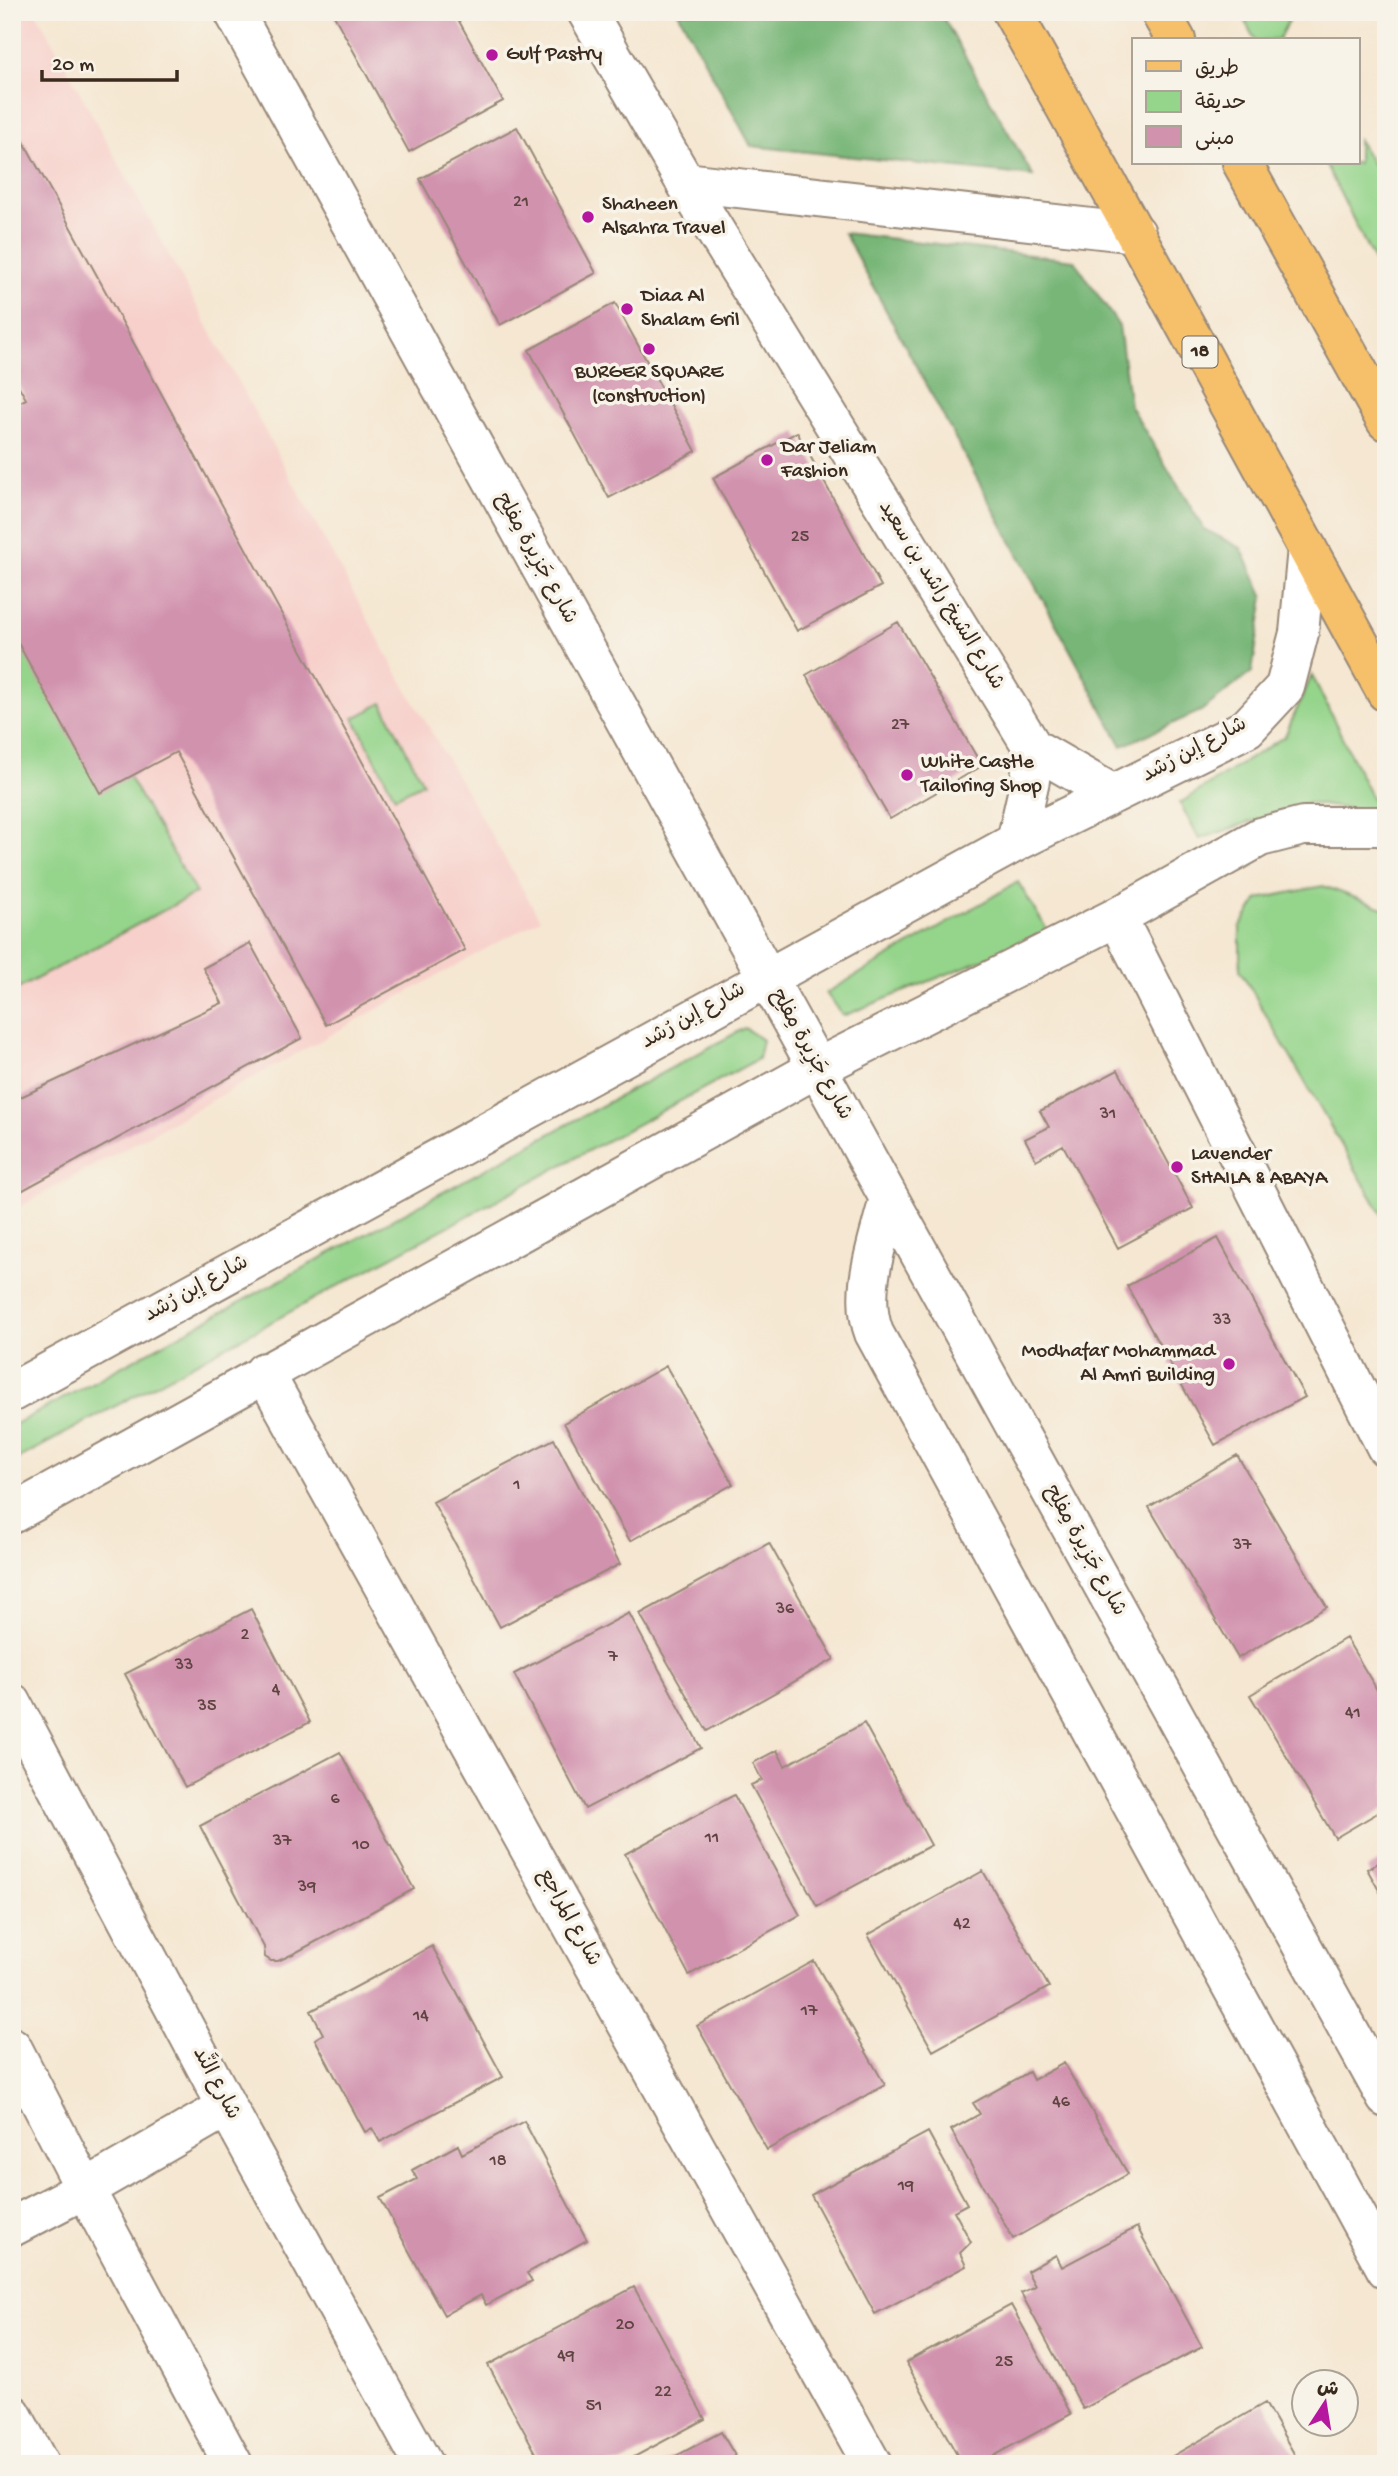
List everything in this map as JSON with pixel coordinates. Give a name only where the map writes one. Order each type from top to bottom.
[{"type":"main road","name":"18","points":[[1012,12],[1136,233],[1386,692]]},
{"type":"main road","points":[[1160,12],[1175,38]]},
{"type":"main road","points":[[1243,164],[1386,421]]},
{"type":"street","name":"شارع جَزِيرة مِفلِح","points":[[234,12],[1386,2098]]},
{"type":"street","name":"شارع الشيخ راشد بن سعيد","points":[[587,12],[685,182],[1033,748],[1113,794]]},
{"type":"street","points":[[685,182],[1136,233]]},
{"type":"street","name":"شارع إبن رُشد","points":[[12,1392],[1016,842],[1247,727],[1285,687],[1299,633],[1307,548]]},
{"type":"street","points":[[1016,842],[1028,790],[1033,748]]},
{"type":"street","points":[[12,1514],[817,1068],[1117,916],[1260,837],[1303,826],[1379,825],[1386,828]]},
{"type":"street","points":[[1117,916],[1386,1447]]},
{"type":"street","points":[[889,1198],[870,1282],[869,1319],[874,1333],[1386,2269]]},
{"type":"street","name":"شارع المراجع","points":[[264,1372],[872,2464]]},
{"type":"street","name":"شارع النَّد","points":[[12,1703],[227,2107],[423,2464]]},
{"type":"street","points":[[12,2047],[233,2464]]},
{"type":"street","points":[[12,2227],[85,2189],[227,2107]]},
{"type":"street","points":[[12,2414],[39,2464]]},
{"type":"shaded area","points":[[12,12],[36,12],[394,667],[540,919],[12,1211]]},
{"type":"green space","points":[[678,12],[940,12],[1033,176],[751,146]]},
{"type":"green space","points":[[1240,12],[1293,12],[1279,38],[1254,38]]},
{"type":"green space","points":[[1360,142],[1386,187],[1386,285],[1326,164],[1360,164]]},
{"type":"green space","points":[[844,233],[1074,260],[1119,326],[1130,406],[1204,529],[1241,548],[1264,597],[1252,672],[1201,711],[1122,746]]},
{"type":"green space","points":[[12,575],[196,893],[12,992]]},
{"type":"green space","points":[[1312,675],[1379,813],[1307,803],[1199,839],[1180,803],[1285,736]]},
{"type":"green space","points":[[382,703],[423,783],[395,797],[354,718]]},
{"type":"green space","points":[[1018,882],[1049,933],[843,1016],[826,993]]},
{"type":"green space","points":[[1323,886],[1386,909],[1386,1222],[1240,970],[1240,927],[1258,899]]},
{"type":"green space","points":[[745,1028],[762,1040],[758,1059],[12,1462],[12,1426]]},
{"type":"building","points":[[332,12],[454,12],[503,101],[409,152]]},
{"type":"building","points":[[12,120],[465,950],[326,1025],[176,752],[100,793],[12,632],[12,406],[26,399],[12,374]]},
{"type":"building","points":[[517,127],[596,273],[500,325],[420,179]]},
{"type":"building","points":[[615,303],[696,451],[609,498],[529,350]]},
{"type":"building","points":[[797,432],[881,586],[797,631],[713,478]]},
{"type":"building","points":[[898,622],[982,766],[890,819],[806,675]]},
{"type":"building","points":[[250,943],[302,1038],[12,1196],[12,1101],[222,1003],[203,968]]},
{"type":"building","points":[[1118,1070],[1193,1208],[1118,1248],[1063,1145],[1036,1160],[1025,1139],[1049,1127],[1040,1111]]},
{"type":"building","name":"Modhafar Mohammad Al Amri Building","points":[[1218,1238],[1305,1397],[1215,1445],[1127,1286]]},
{"type":"building","points":[[666,1366],[733,1484],[630,1541],[564,1423]]},
{"type":"building","points":[[554,1439],[620,1564],[500,1627],[433,1502]]},
{"type":"building","points":[[1237,1455],[1327,1607],[1238,1658],[1149,1507]]},
{"type":"building","points":[[769,1543],[834,1659],[707,1731],[640,1614]]},
{"type":"building","points":[[251,1609],[310,1722],[185,1787],[125,1674]]},
{"type":"building","points":[[629,1613],[701,1748],[585,1809],[514,1674]]},
{"type":"building","points":[[1346,1638],[1386,1705],[1386,1808],[1335,1838],[1250,1695]]},
{"type":"building","points":[[864,1723],[931,1845],[817,1906],[751,1785],[762,1780],[753,1763],[777,1750],[785,1766]]},
{"type":"building","points":[[340,1752],[414,1889],[293,1954],[278,1961],[271,1961],[265,1957],[264,1947],[200,1826]]},
{"type":"building","points":[[734,1795],[800,1915],[689,1975],[625,1854]]},
{"type":"building","points":[[1386,1859],[1386,1903],[1367,1869]]},
{"type":"building","points":[[983,1871],[1049,1987],[933,2051],[868,1935]]},
{"type":"building","points":[[432,1946],[503,2077],[380,2142],[372,2128],[365,2132],[315,2039],[323,2034],[311,2011]]},
{"type":"building","points":[[814,1961],[885,2085],[767,2150],[697,2026]]},
{"type":"building","points":[[1064,2063],[1128,2174],[1013,2239],[951,2130],[980,2114],[973,2103],[1029,2072],[1033,2080]]},
{"type":"building","points":[[524,2121],[587,2240],[527,2273],[532,2281],[486,2305],[481,2295],[444,2315],[380,2198],[417,2179],[412,2170],[458,2145],[462,2154]]},
{"type":"building","points":[[928,2132],[967,2204],[954,2211],[971,2242],[960,2253],[966,2266],[875,2314],[811,2195]]},
{"type":"building","points":[[1137,2227],[1202,2347],[1083,2409],[1021,2293],[1035,2286],[1027,2271],[1056,2255],[1062,2267]]},
{"type":"building","points":[[634,2287],[705,2419],[621,2464],[542,2464],[488,2365]]},
{"type":"building","points":[[1011,2305],[1071,2414],[978,2464],[962,2464],[906,2362]]},
{"type":"building","points":[[1265,2403],[1300,2464],[1159,2464]]},
{"type":"building","points":[[721,2432],[740,2464],[661,2464]]},
{"type":"place","name":"Gulf Pastry","points":[[492,55]]},
{"type":"place","name":"Shaheen Alsahra Travel","points":[[588,217]]},
{"type":"place","name":"Diaa Al Shalam Gril","points":[[627,309]]},
{"type":"place","name":"BURGER SQUARE (construction)","points":[[649,349]]},
{"type":"place","name":"Dar Jeliam Fashion","points":[[767,460]]},
{"type":"place","name":"White Castle Tailoring Shop","points":[[907,775]]},
{"type":"place","name":"Lavender SHAILA & ABAYA","points":[[1177,1167]]},
{"type":"place","name":"Modhafar Mohammad Al Amri Building","points":[[1229,1364]]}]
